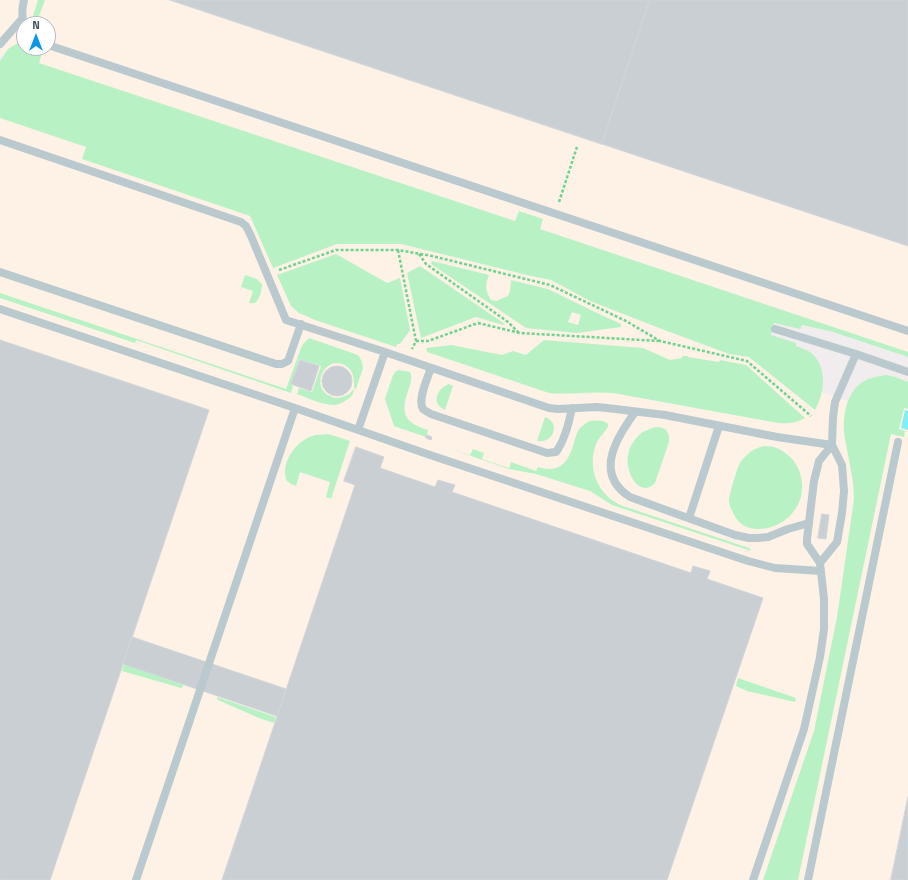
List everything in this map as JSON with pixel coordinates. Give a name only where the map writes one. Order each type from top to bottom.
[{"type":"lane","points":[[22,16],[24,0]]},
{"type":"lane","points":[[0,44],[16,29]]},
{"type":"lane","points":[[56,48],[908,331]]},
{"type":"lane","points":[[0,140],[241,222],[246,226],[251,236],[286,320],[544,406],[558,409],[597,407],[665,415],[719,426],[832,444]]},
{"type":"lane","points":[[0,272],[276,364],[282,364],[288,361],[301,324]]},
{"type":"lane","points":[[0,308],[748,561],[775,568],[821,567]]},
{"type":"lane","points":[[774,329],[856,354],[908,372]]},
{"type":"lane","points":[[358,430],[385,352]]},
{"type":"lane","points":[[821,567],[837,542],[844,491],[842,465],[832,444],[835,402],[856,354]]},
{"type":"lane","points":[[431,368],[421,399],[422,408],[424,410],[431,414],[547,453],[556,452],[559,448],[568,425],[572,408]]},
{"type":"lane","points":[[136,880],[295,408]]},
{"type":"lane","points":[[635,412],[618,437],[612,452],[610,466],[610,471],[617,485],[630,497],[735,535],[749,538],[768,537],[809,523]]},
{"type":"lane","points":[[689,518],[719,426]]},
{"type":"lane","points":[[808,880],[898,442]]},
{"type":"lane","points":[[753,880],[804,728],[813,691],[824,629],[824,599],[821,567],[807,544],[814,481],[818,461],[832,444]]},
{"type":"path","points":[[559,202],[577,147]]},
{"type":"path","points":[[267,275],[336,250],[398,250],[432,256],[550,285],[626,321],[660,341]]},
{"type":"path","points":[[398,250],[416,341],[411,350]]},
{"type":"path","points":[[418,254],[426,264],[508,322],[520,333]]},
{"type":"path","points":[[416,341],[428,341],[478,322],[520,333],[660,341],[747,361],[811,416]]},
{"type":"shaded area","points":[[0,0],[908,0],[908,357],[833,332],[801,325],[0,56]]},
{"type":"shaded area","points":[[0,79],[792,344],[794,383],[887,414],[908,397],[908,880],[0,880]]},
{"type":"green space","points":[[38,0],[45,0],[39,16],[33,16]]},
{"type":"green space","points":[[16,44],[16,56],[41,56],[39,63],[515,221],[519,211],[543,219],[540,229],[908,352],[908,357],[833,332],[802,325],[800,329],[774,323],[771,335],[796,343],[796,346],[810,352],[820,365],[823,388],[815,410],[749,357],[729,354],[659,328],[590,301],[551,280],[401,244],[337,244],[273,268],[250,216],[82,159],[86,147],[0,118],[0,61],[8,49]]},
{"type":"green space","points":[[336,254],[387,283],[400,278],[410,330],[396,347],[315,320],[299,313],[291,306],[277,275]]},
{"type":"green space","points":[[432,261],[489,275],[486,288],[491,300],[496,301],[508,296],[511,280],[548,289],[621,324],[621,327],[577,333],[526,328],[431,264]],"holes":[[[572,312],[581,315],[578,325],[568,322]]]},
{"type":"green space","points":[[420,266],[505,324],[503,325],[476,317],[421,338],[407,273]]},
{"type":"green space","points":[[245,275],[257,279],[262,284],[260,296],[254,303],[249,303],[253,291],[241,287]]},
{"type":"green space","points":[[0,293],[286,389],[301,348],[309,338],[359,356],[363,368],[356,389],[354,388],[354,378],[349,368],[339,363],[332,364],[327,367],[321,379],[321,386],[324,392],[332,397],[338,398],[348,395],[354,389],[354,391],[350,397],[340,404],[324,404],[297,394],[299,388],[312,392],[321,366],[299,359],[291,385],[293,386],[291,393],[136,340],[135,343],[0,298]]},
{"type":"green space","points":[[544,340],[643,348],[670,360],[682,358],[682,356],[688,356],[746,365],[805,418],[792,423],[778,423],[613,393],[549,393],[427,352],[426,348],[451,345],[502,355],[513,351],[526,355]]},
{"type":"green space","points":[[399,370],[410,372],[411,375],[411,382],[405,406],[406,416],[409,421],[428,430],[426,437],[394,426],[385,399],[393,375]]},
{"type":"green space","points":[[886,375],[908,382],[908,409],[904,408],[899,429],[905,431],[904,437],[891,434],[798,880],[763,880],[814,731],[837,617],[854,499],[844,426],[846,407],[849,398],[860,384],[868,379]]},
{"type":"green space","points":[[449,384],[453,386],[445,410],[438,404],[437,397],[441,389]]},
{"type":"green space","points":[[545,417],[553,423],[553,432],[548,439],[537,441]]},
{"type":"green space","points":[[590,421],[602,421],[608,424],[608,427],[597,442],[593,461],[596,479],[600,488],[606,495],[623,506],[749,548],[751,551],[612,505],[590,491],[536,474],[509,469],[448,448],[470,455],[473,449],[484,453],[482,459],[509,468],[511,462],[536,471],[538,467],[551,469],[565,463],[571,453],[580,428]]},
{"type":"green space","points":[[656,427],[667,431],[669,435],[669,442],[655,483],[647,488],[643,488],[633,479],[628,468],[628,453],[639,435]]},
{"type":"green space","points":[[328,434],[350,441],[331,499],[326,497],[330,482],[300,472],[296,486],[287,481],[285,474],[288,459],[294,449],[302,441],[312,436]]},
{"type":"green space","points":[[764,446],[778,448],[793,460],[801,477],[801,497],[792,514],[785,520],[767,528],[754,529],[740,523],[731,508],[729,498],[741,461],[752,451]]},
{"type":"green space","points":[[124,664],[183,685],[183,687],[181,688],[122,671]]},
{"type":"green space","points":[[738,678],[796,698],[795,702],[747,691],[736,686]]},
{"type":"green space","points":[[217,697],[276,717],[274,723],[218,700]]},
{"type":"water","points":[[905,410],[908,411],[908,430],[901,428]]},
{"type":"building","points":[[170,0],[650,0],[602,144]]},
{"type":"building","points":[[650,0],[908,0],[908,246],[602,144]]},
{"type":"building","points":[[0,340],[209,410],[50,880],[0,880]]},
{"type":"building","points":[[300,360],[319,366],[311,391],[291,384]]},
{"type":"building","points":[[337,366],[348,370],[352,381],[348,392],[337,396],[326,392],[322,381],[326,370]]},
{"type":"building","points":[[427,435],[432,437],[431,440],[426,438]]},
{"type":"building","points":[[356,447],[384,457],[380,468],[435,487],[438,480],[455,485],[452,492],[691,573],[693,566],[710,571],[707,579],[763,598],[667,880],[222,880],[355,485],[344,481]]},
{"type":"building","points":[[822,514],[829,515],[826,539],[818,538]]},
{"type":"building","points":[[132,637],[286,689],[277,716],[123,664]]},
{"type":"building","points":[[908,797],[908,880],[891,880]]}]
